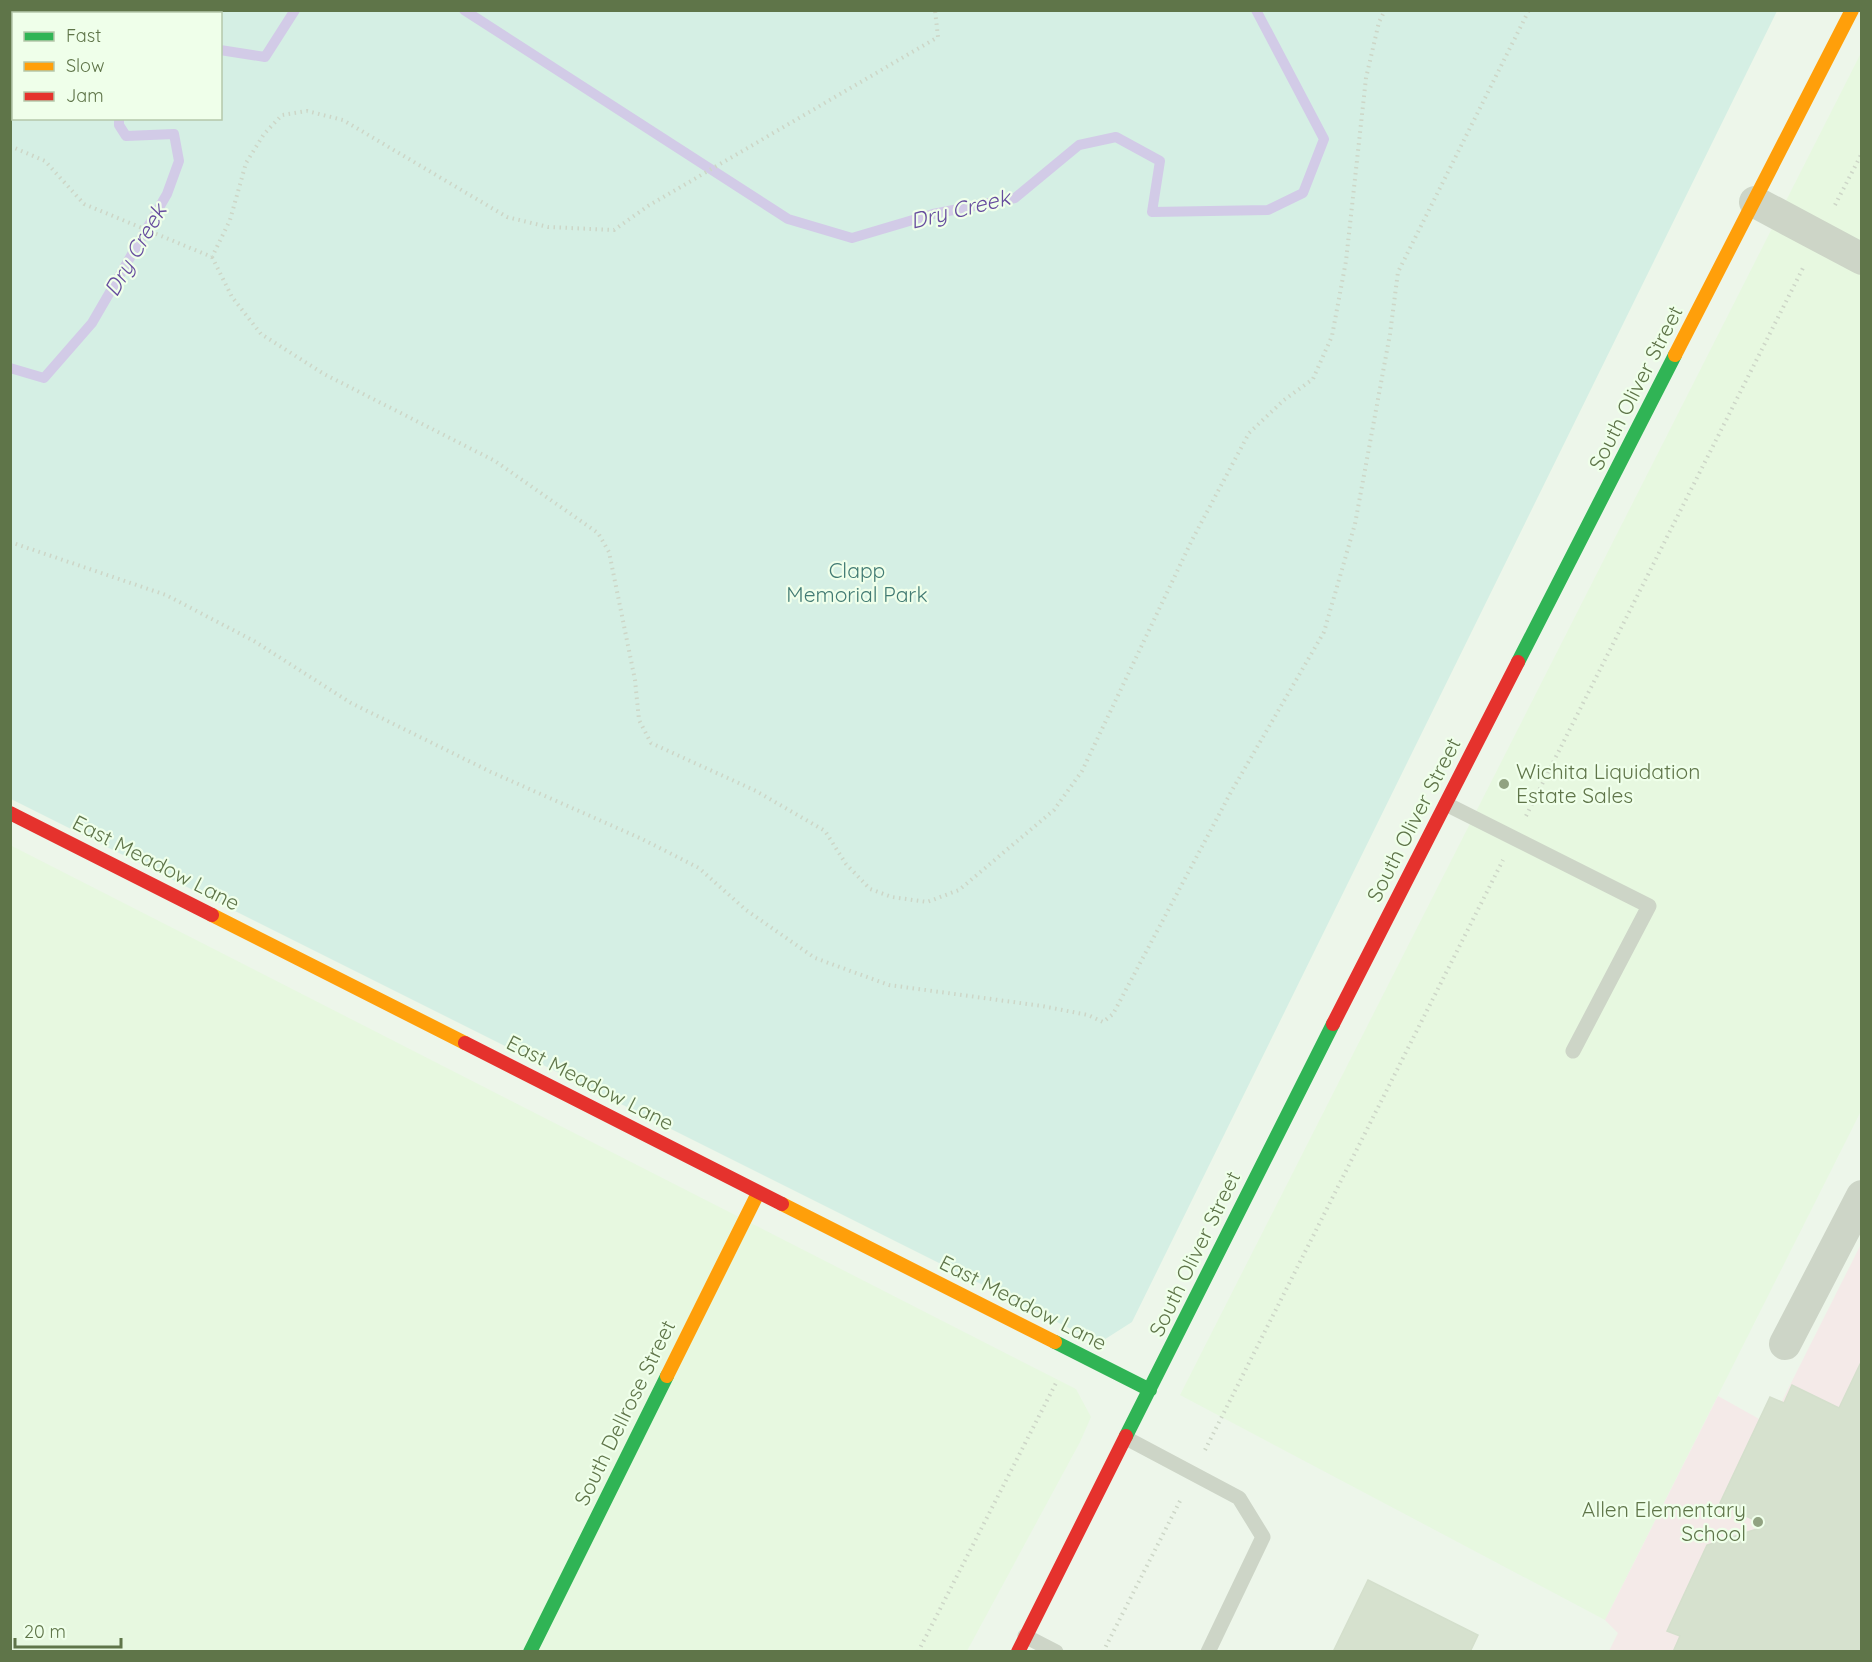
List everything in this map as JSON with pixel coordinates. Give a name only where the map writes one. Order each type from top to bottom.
[{"type":"main road","name":"South Oliver Street","points":[[1018,1652],[1446,804],[1852,10]]},
{"type":"main road","name":"East Meadow Lane","points":[[10,813],[1150,1390]]},
{"type":"main road","name":"South Dellrose Street","points":[[531,1652],[758,1193]]},
{"type":"street","points":[[1755,202],[1862,258]]},
{"type":"street","points":[[1785,1344],[1862,1196]]},
{"type":"lane","points":[[1446,804],[1649,906],[1573,1051]]},
{"type":"lane","points":[[1126,1438],[1239,1498],[1263,1538],[1208,1652]]},
{"type":"lane","points":[[1025,1636],[1056,1652]]},
{"type":"path","points":[[212,257],[230,220],[246,163],[264,135],[282,115],[307,111],[343,120],[507,217],[548,227],[614,230],[689,182],[938,37],[935,10]]},
{"type":"path","points":[[10,146],[45,161],[84,204],[212,257],[232,297],[261,334],[324,374],[495,461],[598,533],[609,552],[635,680],[639,720],[651,743],[756,791],[825,831],[846,864],[870,889],[892,897],[927,902],[959,890],[1054,810],[1082,771],[1192,540],[1249,433],[1284,400],[1313,379],[1332,336],[1346,261],[1366,78],[1379,22],[1385,10]]},
{"type":"path","points":[[10,542],[166,595],[254,641],[351,703],[491,772],[642,839],[699,868],[746,910],[815,958],[889,985],[1042,1006],[1088,1015],[1103,1022],[1113,1014],[1231,792],[1324,632],[1355,524],[1390,334],[1398,272],[1529,10]]},
{"type":"path","points":[[1102,1652],[1862,153]]},
{"type":"path","points":[[918,1652],[1060,1375]]},
{"type":"shaded area","points":[[1861,53],[1861,1111],[1605,1620],[1180,1395]]},
{"type":"shaded area","points":[[10,845],[1076,1389],[1091,1417],[1080,1442],[967,1651],[11,1651]]},
{"type":"shaded area","name":"Allen Elementary School","points":[[1861,1244],[1861,1651],[1609,1651],[1618,1633],[1605,1620],[1718,1396],[1770,1425]]},
{"type":"green space","name":"Clapp Memorial Park","points":[[10,11],[1777,11],[1132,1322],[1099,1343],[11,799]]},
{"type":"building","name":"Allen Elementary School","points":[[1862,1360],[1862,1652],[1673,1652],[1680,1636],[1667,1631],[1707,1545],[1766,1526],[1720,1503],[1770,1397],[1784,1403],[1792,1385],[1839,1408]]},
{"type":"building","points":[[1368,1580],[1478,1635],[1470,1652],[1333,1652]]},
{"type":"waterway","name":"Dry Creek","points":[[222,50],[265,57],[295,10]]},
{"type":"waterway","name":"Dry Creek","points":[[464,10],[788,219],[852,238],[933,214],[1015,198],[1079,145],[1116,137],[1160,161],[1152,212],[1268,210],[1303,193],[1324,139],[1256,10]]},
{"type":"waterway","name":"Dry Creek","points":[[10,368],[44,378],[92,323],[167,194],[179,161],[174,134],[126,136],[119,125],[119,120]]},
{"type":"traffic: fast","points":[[1518,662],[1675,355]]},
{"type":"traffic: fast","points":[[1126,1436],[1333,1024]]},
{"type":"traffic: fast","points":[[1055,1342],[1150,1390]]},
{"type":"traffic: fast","points":[[530,1652],[667,1376]]},
{"type":"traffic: slow","points":[[1675,355],[1852,10]]},
{"type":"traffic: slow","points":[[212,915],[465,1043]]},
{"type":"traffic: slow","points":[[667,1376],[758,1193]]},
{"type":"traffic: slow","points":[[782,1204],[1055,1342]]},
{"type":"traffic: jam","points":[[1333,1024],[1518,662]]},
{"type":"traffic: jam","points":[[10,813],[212,915]]},
{"type":"traffic: jam","points":[[465,1043],[782,1204]]},
{"type":"traffic: jam","points":[[1018,1652],[1126,1436]]},
{"type":"place","name":"Wichita Liquidation Estate Sales","points":[[1504,784]]},
{"type":"place","name":"Allen Elementary School","points":[[1758,1522]]}]
